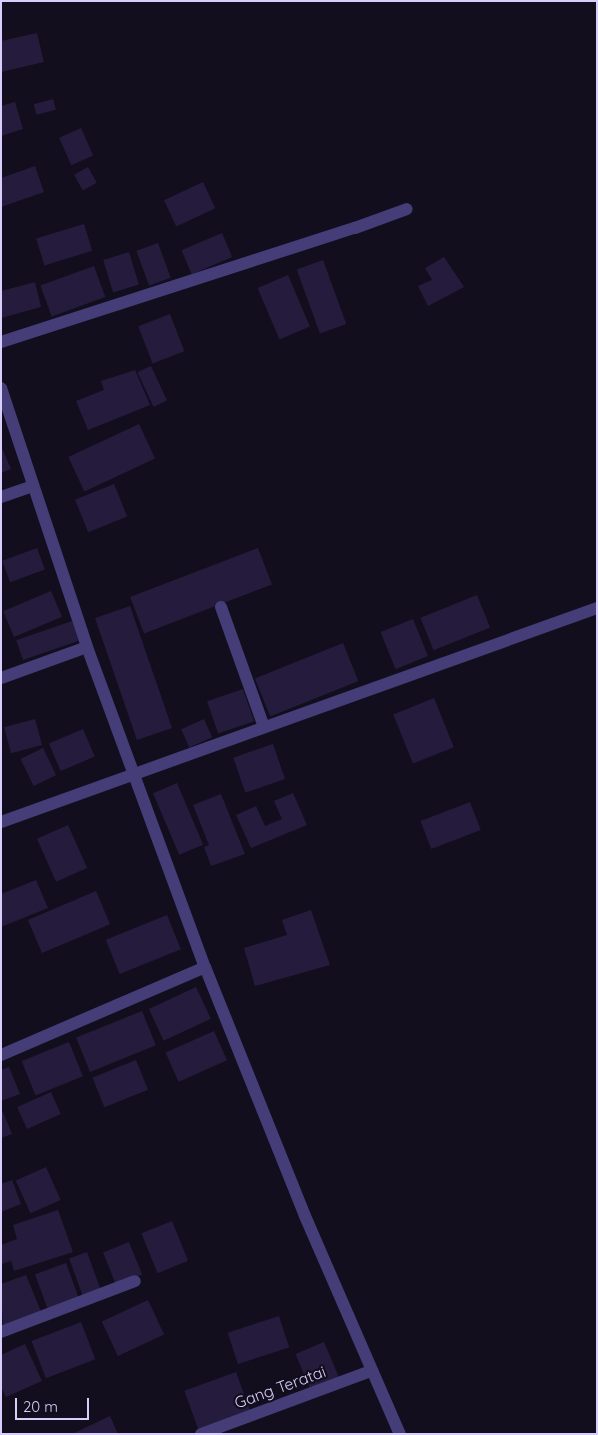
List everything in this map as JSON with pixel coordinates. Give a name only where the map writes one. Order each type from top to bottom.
[{"type":"street","points":[[1,342],[355,228],[407,209]]},
{"type":"street","points":[[1,388],[87,647],[205,967],[370,1371],[400,1434]]},
{"type":"street","points":[[1,497],[32,486]]},
{"type":"street","points":[[221,607],[264,728]]},
{"type":"street","points":[[1,822],[597,608]]},
{"type":"street","points":[[1,678],[87,647]]},
{"type":"street","points":[[1,1055],[205,967]]},
{"type":"street","points":[[1,1332],[135,1281]]},
{"type":"street","name":"Gang Teratai","points":[[200,1434],[370,1371]]},
{"type":"building","points":[[37,33],[44,62],[1,72],[1,41]]},
{"type":"building","points":[[53,99],[56,110],[37,115],[34,104]]},
{"type":"building","points":[[15,102],[23,129],[1,136],[1,106]]},
{"type":"building","points":[[81,128],[93,155],[71,165],[59,138]]},
{"type":"building","points":[[35,166],[44,192],[1,207],[1,178]]},
{"type":"building","points":[[88,167],[97,183],[83,191],[74,175]]},
{"type":"building","points":[[203,182],[215,208],[176,226],[164,200]]},
{"type":"building","points":[[84,224],[92,251],[44,265],[36,239]]},
{"type":"building","points":[[222,233],[232,257],[192,274],[181,250]]},
{"type":"building","points":[[158,243],[171,278],[149,286],[136,251]]},
{"type":"building","points":[[129,252],[139,285],[113,292],[103,260]]},
{"type":"building","points":[[444,257],[464,287],[428,306],[418,286],[432,280],[425,268]]},
{"type":"building","points":[[323,260],[346,324],[320,333],[297,270]]},
{"type":"building","points":[[94,266],[105,297],[52,317],[40,285]]},
{"type":"building","points":[[288,275],[310,327],[280,339],[258,288]]},
{"type":"building","points":[[35,282],[41,307],[1,318],[1,291]]},
{"type":"building","points":[[170,314],[184,351],[153,364],[138,326]]},
{"type":"building","points":[[151,366],[167,400],[153,407],[137,372]]},
{"type":"building","points":[[135,370],[150,405],[88,430],[76,401],[104,390],[101,381]]},
{"type":"building","points":[[139,424],[155,458],[84,491],[68,457]]},
{"type":"building","points":[[1,446],[11,469],[1,473]]},
{"type":"building","points":[[114,484],[127,516],[88,532],[75,500]]},
{"type":"building","points":[[37,548],[45,570],[10,582],[2,561]]},
{"type":"building","points":[[258,548],[272,584],[144,634],[130,597]]},
{"type":"building","points":[[51,591],[62,617],[14,637],[3,611]]},
{"type":"building","points":[[477,595],[490,627],[434,650],[420,618]]},
{"type":"building","points":[[130,606],[172,728],[137,740],[95,618]]},
{"type":"building","points":[[413,619],[428,656],[396,669],[381,632]]},
{"type":"building","points":[[72,621],[79,641],[23,660],[16,640]]},
{"type":"building","points":[[343,643],[358,681],[270,717],[255,679]]},
{"type":"building","points":[[243,689],[254,721],[218,734],[207,701]]},
{"type":"building","points":[[434,698],[454,747],[413,764],[393,714]]},
{"type":"building","points":[[35,719],[42,745],[11,753],[4,727]]},
{"type":"building","points":[[204,719],[212,737],[189,747],[181,729]]},
{"type":"building","points":[[83,729],[95,757],[61,771],[49,743]]},
{"type":"building","points":[[273,744],[285,779],[245,793],[233,758]]},
{"type":"building","points":[[43,748],[56,775],[34,786],[21,759]]},
{"type":"building","points":[[177,783],[203,845],[179,855],[153,793]]},
{"type":"building","points":[[293,793],[307,825],[251,848],[236,815],[256,806],[265,826],[282,819],[274,801]]},
{"type":"building","points":[[221,794],[245,854],[211,866],[204,847],[209,845],[193,805]]},
{"type":"building","points":[[470,802],[481,830],[431,849],[421,821]]},
{"type":"building","points":[[68,825],[87,868],[56,882],[37,839]]},
{"type":"building","points":[[36,880],[48,908],[1,927],[1,894]]},
{"type":"building","points":[[96,891],[110,924],[42,953],[28,920]]},
{"type":"building","points":[[311,910],[330,965],[255,986],[244,948],[287,935],[282,920]]},
{"type":"building","points":[[167,915],[181,949],[120,974],[106,940]]},
{"type":"building","points":[[196,987],[211,1019],[164,1041],[149,1009]]},
{"type":"building","points":[[142,1011],[156,1045],[90,1072],[76,1038]]},
{"type":"building","points":[[214,1031],[227,1060],[179,1082],[166,1053]]},
{"type":"building","points":[[69,1042],[83,1076],[36,1095],[22,1061]]},
{"type":"building","points":[[136,1060],[148,1090],[104,1107],[92,1078]]},
{"type":"building","points":[[9,1067],[20,1094],[1,1101],[1,1070]]},
{"type":"building","points":[[51,1092],[61,1114],[27,1129],[17,1107]]},
{"type":"building","points":[[3,1112],[12,1134],[1,1138],[1,1113]]},
{"type":"building","points":[[46,1167],[61,1200],[30,1213],[16,1180]]},
{"type":"building","points":[[12,1180],[21,1204],[1,1212],[1,1184]]},
{"type":"building","points":[[58,1210],[73,1252],[14,1271],[11,1261],[2,1264],[1,1245],[17,1239],[13,1225]]},
{"type":"building","points":[[172,1221],[188,1261],[158,1273],[141,1233]]},
{"type":"building","points":[[129,1242],[142,1274],[116,1285],[103,1252]]},
{"type":"building","points":[[87,1252],[102,1293],[84,1300],[69,1258]]},
{"type":"building","points":[[66,1263],[80,1301],[49,1312],[35,1274]]},
{"type":"building","points":[[26,1275],[42,1314],[3,1329],[1,1284]]},
{"type":"building","points":[[148,1300],[164,1334],[118,1356],[102,1322]]},
{"type":"building","points":[[279,1316],[289,1347],[238,1364],[228,1333]]},
{"type":"building","points":[[81,1322],[95,1359],[46,1378],[32,1341]]},
{"type":"building","points":[[324,1342],[339,1378],[311,1390],[295,1354]]},
{"type":"building","points":[[25,1344],[42,1381],[6,1397],[1,1387],[1,1355]]},
{"type":"building","points":[[236,1372],[251,1413],[199,1432],[184,1391]]},
{"type":"building","points":[[110,1416],[118,1434],[72,1434]]}]
